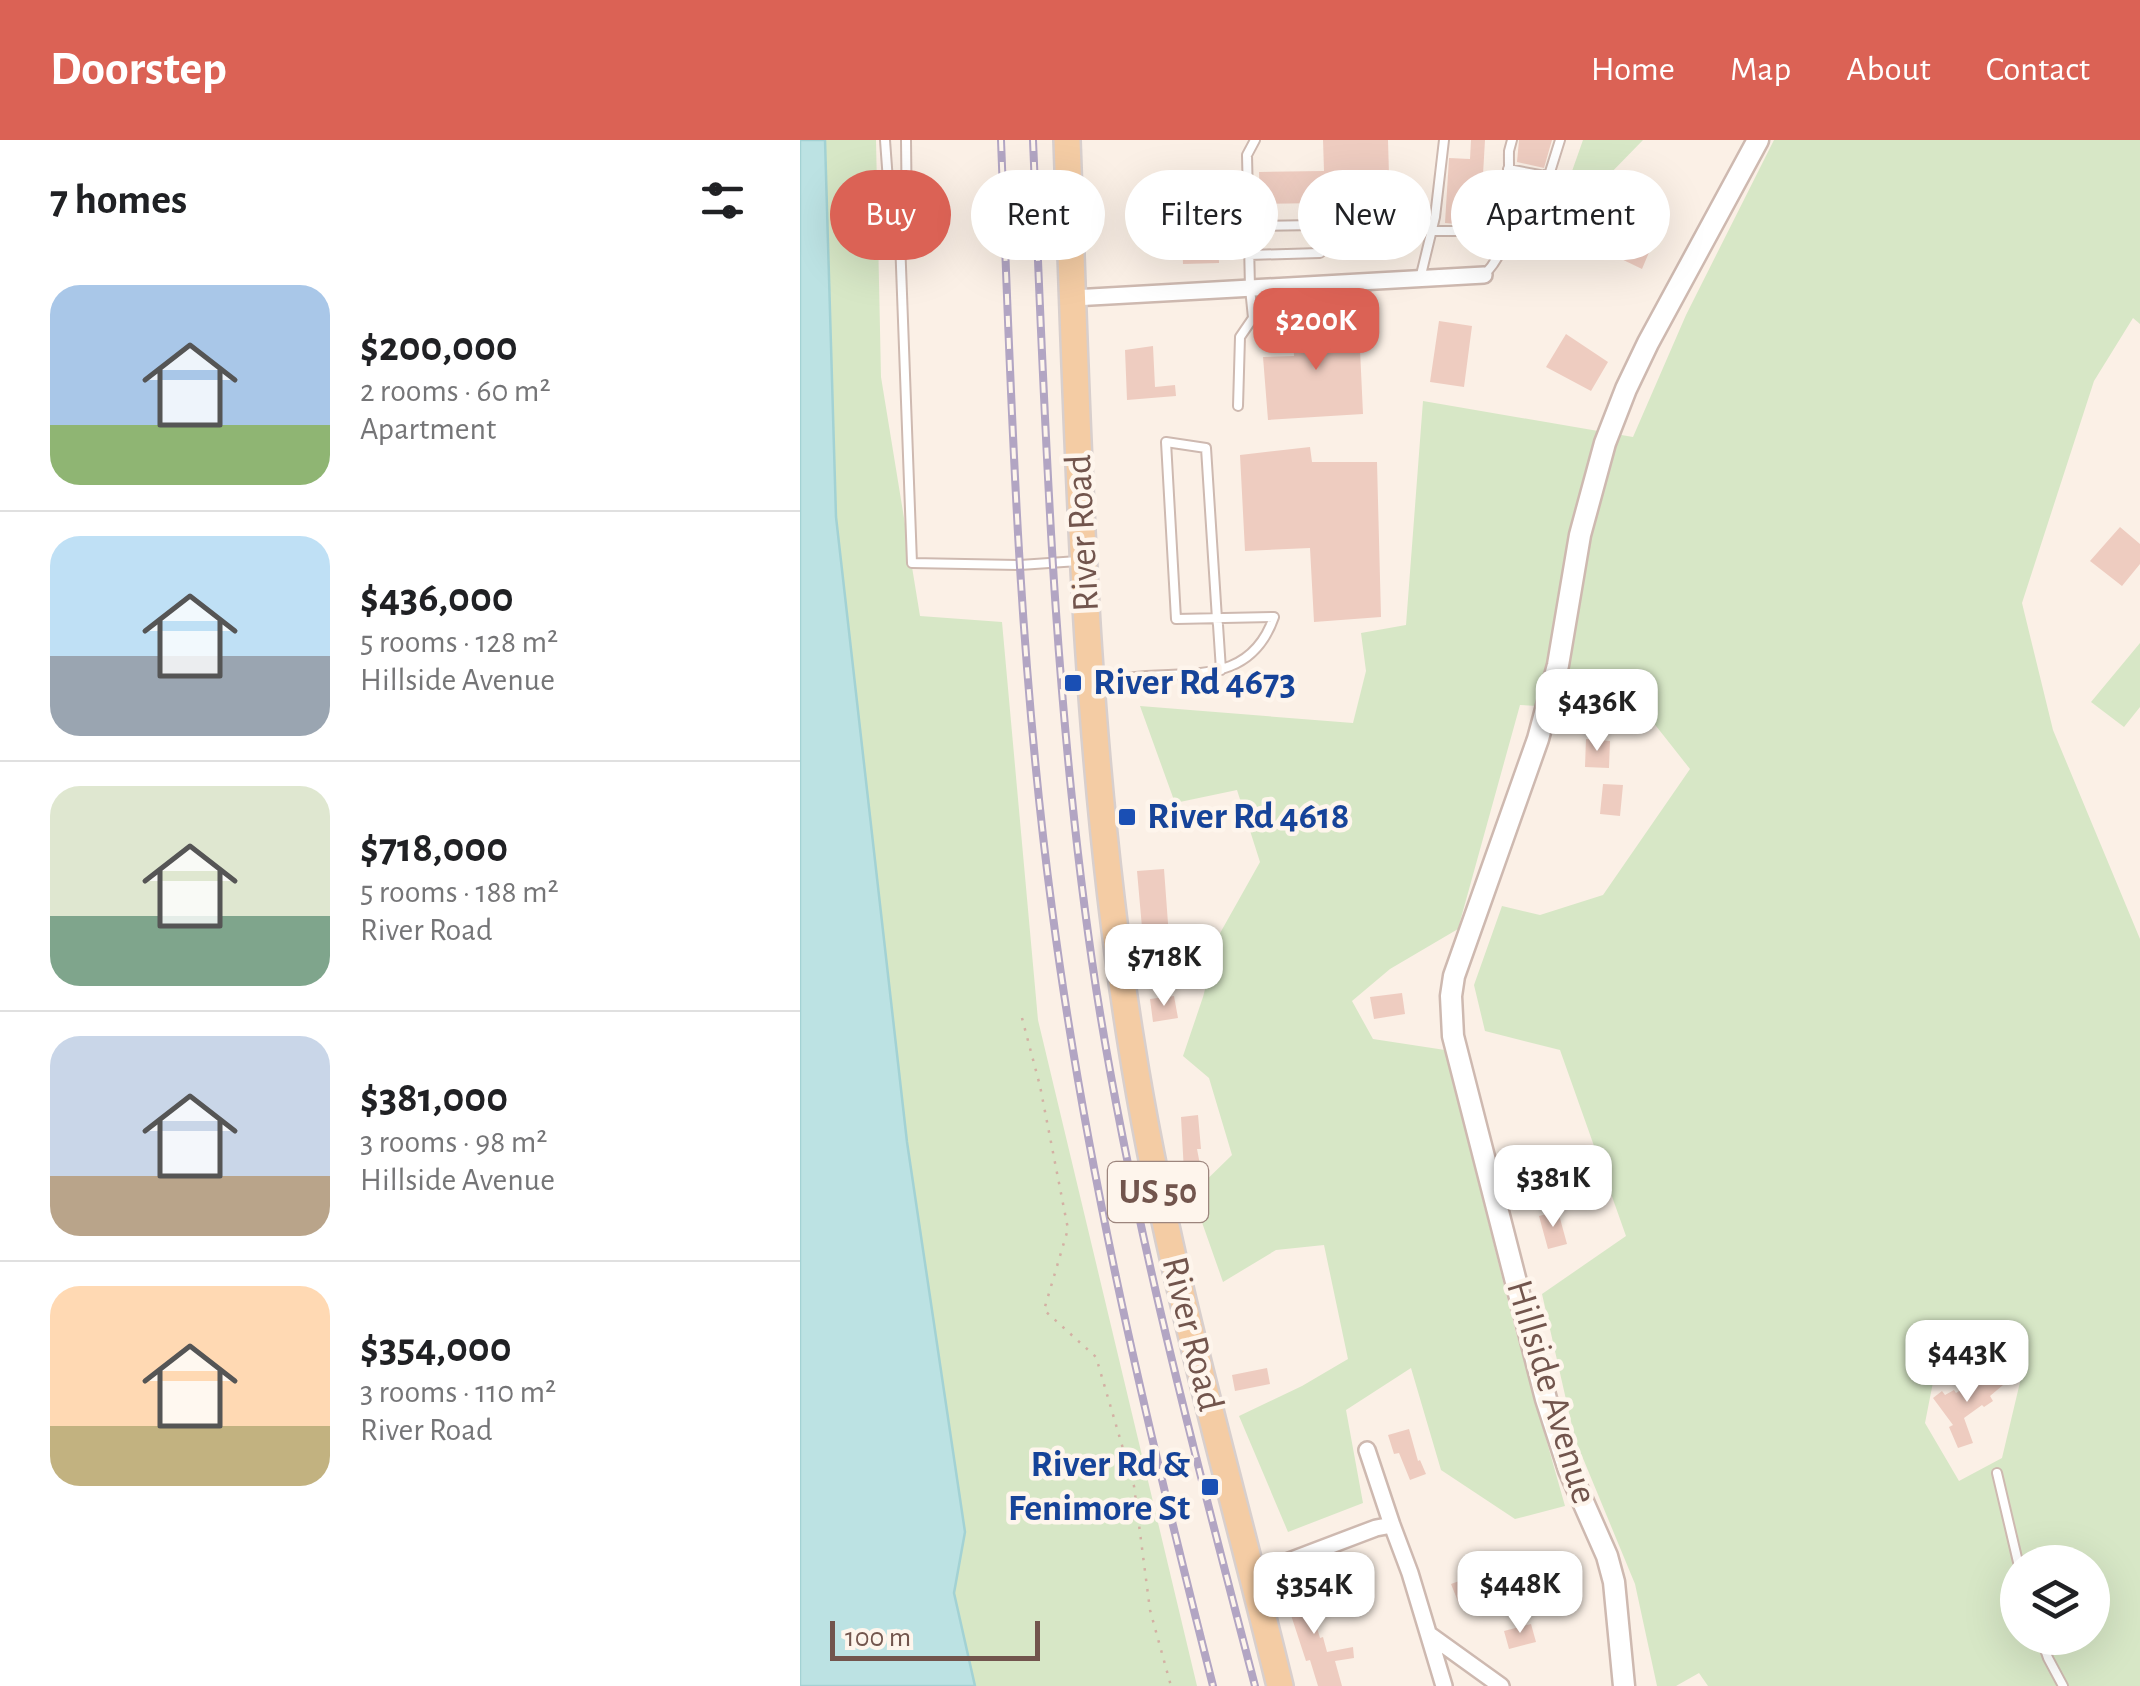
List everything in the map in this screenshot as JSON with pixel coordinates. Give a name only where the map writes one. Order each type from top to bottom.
[{"type":"main road","name":"River Road","points":[[1066,140],[1082,560],[1097,771],[1130,1042],[1182,1298],[1280,1686]]},
{"type":"street","name":"Hillside Avenue","points":[[1624,1686],[1614,1582],[1607,1556],[1569,1470],[1546,1399],[1454,1036],[1451,996],[1454,976],[1538,739],[1558,665],[1580,536],[1605,443],[1648,343],[1758,140]]},
{"type":"street","points":[[1073,298],[1484,275]]},
{"type":"street","points":[[1367,1450],[1410,1572],[1444,1686]]},
{"type":"street","points":[[1252,1571],[1392,1525]]},
{"type":"street","points":[[1430,1635],[1501,1686]]},
{"type":"lane","points":[[885,140],[888,170]]},
{"type":"lane","points":[[906,140],[906,170]]},
{"type":"lane","points":[[1246,170],[1246,155],[1256,140]]},
{"type":"lane","points":[[1444,140],[1431,231],[1451,232]]},
{"type":"lane","points":[[1484,275],[1497,262],[1505,244],[1512,140]]},
{"type":"lane","points":[[1508,169],[1546,176],[1560,140]]},
{"type":"lane","points":[[901,260],[912,563],[1020,565],[1082,560]]},
{"type":"lane","points":[[1238,406],[1240,337],[1254,318],[1250,260]]},
{"type":"lane","points":[[1420,279],[1424,260]]},
{"type":"lane","points":[[1092,689],[1113,678],[1221,670],[1243,660],[1259,645],[1274,617],[1217,619],[1176,619],[1166,442],[1206,448],[1217,619],[1221,670]]},
{"type":"lane","points":[[1996,1473],[2014,1545]]},
{"type":"lane","points":[[2047,1655],[2062,1686]]},
{"type":"path","points":[[1022,1018],[1040,1086],[1068,1229],[1044,1310],[1096,1357],[1134,1486],[1150,1610],[1170,1686]]},
{"type":"green space","points":[[825,140],[876,140],[877,170],[830,170],[830,260],[879,260],[881,377],[920,616],[1002,622],[1038,1020],[1197,1686],[975,1686],[954,1593],[965,1532],[907,1142],[836,517]]},
{"type":"green space","points":[[1583,140],[1643,140],[1614,170],[1572,170]]},
{"type":"green space","points":[[1774,140],[2140,140],[2140,324],[2133,318],[2094,381],[2022,603],[2053,730],[2140,939],[2140,1686],[1708,1686],[1699,1673],[1676,1686],[1657,1686],[1635,1584],[1575,1439],[1542,1294],[1626,1236],[1560,1050],[1485,1031],[1474,985],[1502,906],[1540,915],[1603,895],[1690,769],[1645,712],[1520,705],[1458,929],[1390,969],[1352,1001],[1373,1039],[1445,1050],[1515,1329],[1565,1506],[1515,1519],[1441,1470],[1411,1368],[1346,1410],[1363,1503],[1288,1532],[1239,1416],[1348,1359],[1324,1245],[1276,1250],[1223,1282],[1192,1194],[1232,1155],[1209,1078],[1183,1056],[1219,935],[1260,862],[1237,790],[1175,803],[1140,706],[1353,723],[1366,671],[1361,633],[1406,625],[1423,401],[1633,437],[1686,315]],"holes":[[[2001,1331],[2026,1357],[2002,1458],[1959,1481],[1925,1423],[1935,1372]]]},
{"type":"green space","points":[[2140,643],[2140,707],[2124,727],[2091,702]]},
{"type":"water","points":[[800,140],[825,140],[836,517],[907,1142],[965,1532],[954,1593],[975,1686],[800,1686]]},
{"type":"building","points":[[1323,140],[1388,140],[1389,170],[1324,170]]},
{"type":"building","points":[[1471,140],[1485,140],[1483,170],[1451,170],[1451,224],[1445,223],[1449,158],[1470,159]]},
{"type":"building","points":[[1519,140],[1552,140],[1544,168],[1517,162]]},
{"type":"building","points":[[1298,171],[1298,203],[1278,204],[1278,172]]},
{"type":"building","points":[[1183,260],[1219,260],[1219,263],[1183,264]]},
{"type":"building","points":[[1623,260],[1646,260],[1642,269]]},
{"type":"building","points":[[1292,317],[1326,318],[1326,328],[1359,328],[1363,414],[1268,420],[1263,357],[1294,356]]},
{"type":"building","points":[[1439,321],[1472,326],[1464,387],[1430,382]]},
{"type":"building","points":[[1566,334],[1608,362],[1591,391],[1546,367]]},
{"type":"building","points":[[1153,346],[1155,387],[1175,385],[1176,396],[1127,400],[1125,350]]},
{"type":"building","points":[[1310,447],[1312,462],[1377,462],[1381,617],[1314,622],[1310,548],[1245,551],[1240,455]]},
{"type":"building","points":[[2120,527],[2140,544],[2140,564],[2122,586],[2090,561]]},
{"type":"building","points":[[1586,739],[1610,741],[1609,768],[1585,767]]},
{"type":"building","points":[[1603,784],[1623,785],[1620,816],[1600,814]]},
{"type":"building","points":[[1164,869],[1169,937],[1143,939],[1137,871]]},
{"type":"building","points":[[1402,993],[1405,1014],[1374,1019],[1370,997]]},
{"type":"building","points":[[1174,996],[1178,1018],[1153,1022],[1150,999]]},
{"type":"building","points":[[1198,1115],[1201,1170],[1184,1172],[1181,1117]]},
{"type":"building","points":[[1558,1211],[1567,1244],[1548,1249],[1539,1216]]},
{"type":"building","points":[[1267,1368],[1270,1384],[1235,1391],[1232,1375]]},
{"type":"building","points":[[1993,1372],[2003,1385],[1990,1396],[1993,1401],[1964,1418],[1973,1443],[1958,1448],[1949,1427],[1953,1425],[1933,1398],[1942,1391],[1945,1395],[1954,1390],[1956,1393]]},
{"type":"building","points":[[1409,1429],[1426,1474],[1410,1480],[1388,1435]]},
{"type":"building","points":[[1478,1574],[1485,1594],[1459,1604],[1451,1584]]},
{"type":"building","points":[[1302,1576],[1327,1652],[1353,1647],[1354,1658],[1335,1661],[1342,1686],[1318,1686],[1310,1660],[1306,1661],[1289,1609],[1293,1607],[1285,1581]]},
{"type":"building","points":[[1531,1624],[1536,1642],[1509,1649],[1504,1631]]},
{"type":"railway","points":[[1001,140],[1024,621],[1052,909],[1082,1105],[1121,1300],[1213,1686]]},
{"type":"railway","points":[[1033,140],[1060,671],[1096,988],[1147,1252],[1255,1686]]},
{"type":"place","name":"River Rd 4673","points":[[1073,683]]},
{"type":"place","name":"River Rd 4618","points":[[1127,817]]},
{"type":"place","name":"River Rd & Fenimore St","points":[[1210,1487]]}]
